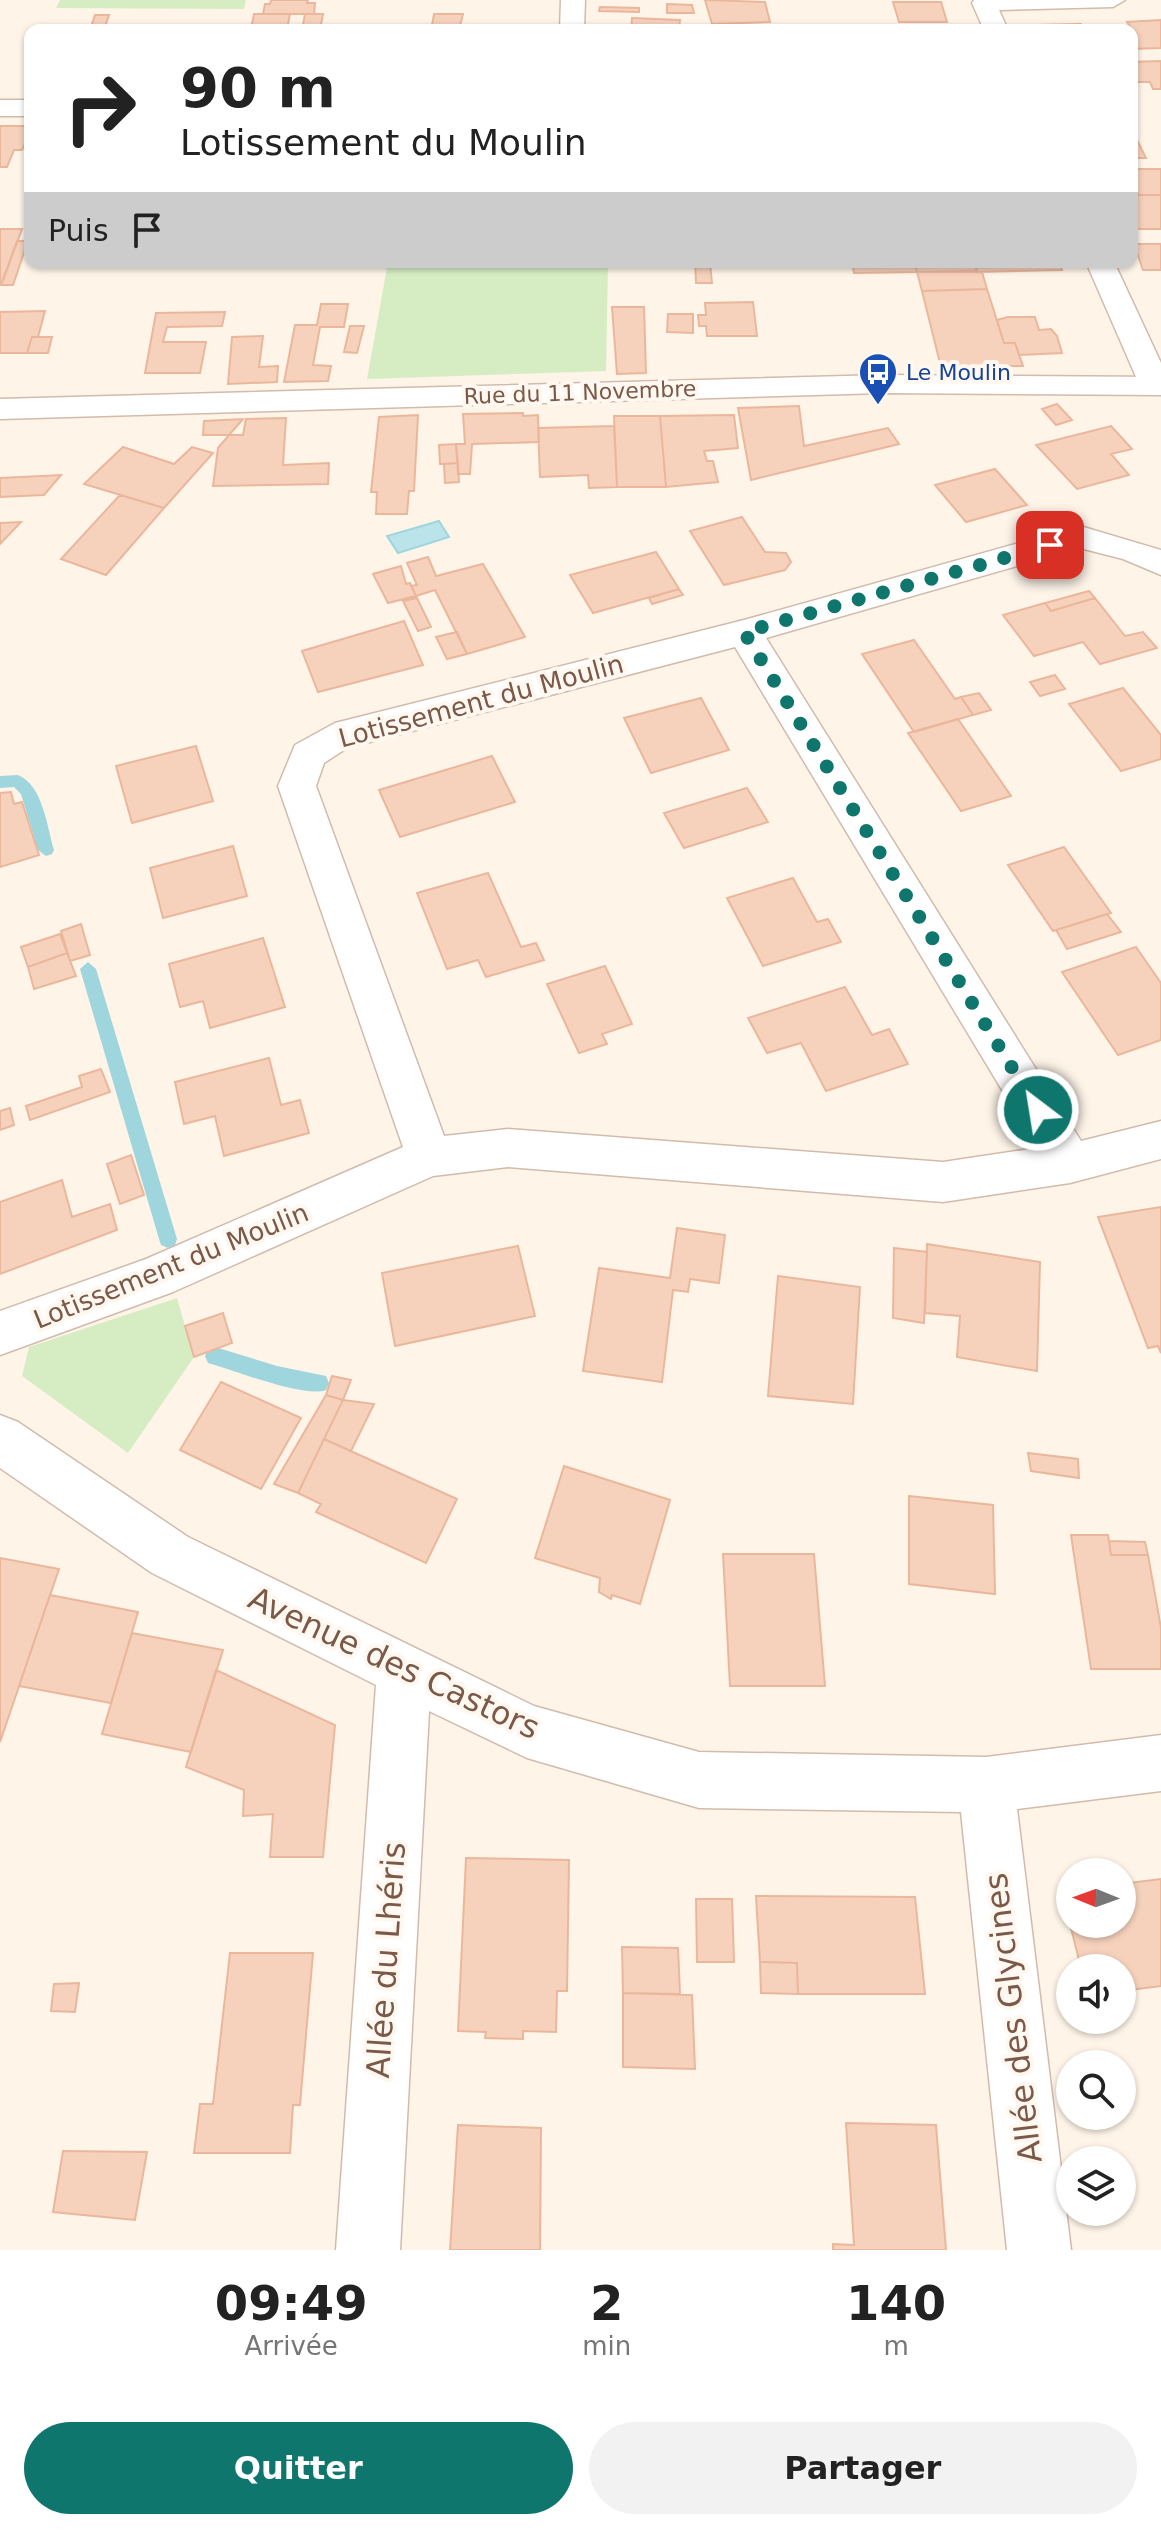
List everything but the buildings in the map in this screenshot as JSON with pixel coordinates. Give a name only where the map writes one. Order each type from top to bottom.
[{"type":"street","points":[[572,24],[573,0]]},
{"type":"street","points":[[993,24],[983,2],[1113,0]]},
{"type":"street","points":[[0,108],[24,108]]},
{"type":"street","points":[[1103,268],[1158,386]]},
{"type":"street","name":"Rue du 11 Novembre","points":[[0,409],[883,384],[1158,386]]},
{"type":"street","name":"Lotissement du Moulin","points":[[429,1157],[297,786],[308,755],[335,737],[744,632],[1080,537],[1134,551],[1161,564]]},
{"type":"street","points":[[744,632],[1070,1163]]},
{"type":"street","name":"Lotissement du Moulin","points":[[0,1333],[157,1277],[429,1157],[508,1148],[943,1182],[1070,1163],[1161,1140]]},
{"type":"street","name":"Avenue des Castors","points":[[0,1439],[170,1555],[404,1671],[527,1731],[699,1780],[986,1785],[1161,1763]]},
{"type":"street","name":"Allée du Lhéris","points":[[368,2250],[404,1671]]},
{"type":"street","name":"Allée des Glycines","points":[[986,1785],[1039,2250]]},
{"type":"green space","points":[[60,0],[246,0],[244,9],[56,8]]},
{"type":"green space","points":[[387,268],[608,268],[606,371],[367,379]]},
{"type":"green space","points":[[177,1298],[194,1357],[128,1453],[22,1376],[29,1347]]},
{"type":"water","points":[[439,521],[449,537],[398,553],[387,536]]},
{"type":"waterway","points":[[0,782],[18,781],[28,791],[46,850]]},
{"type":"waterway","points":[[88,969],[168,1239]]},
{"type":"waterway","points":[[215,1356],[277,1375],[319,1383]]},
{"type":"place","name":"Le Moulin","points":[[878,406]]},
{"type":"route","points":[[1038,1110],[744,632],[1050,545]]}]
